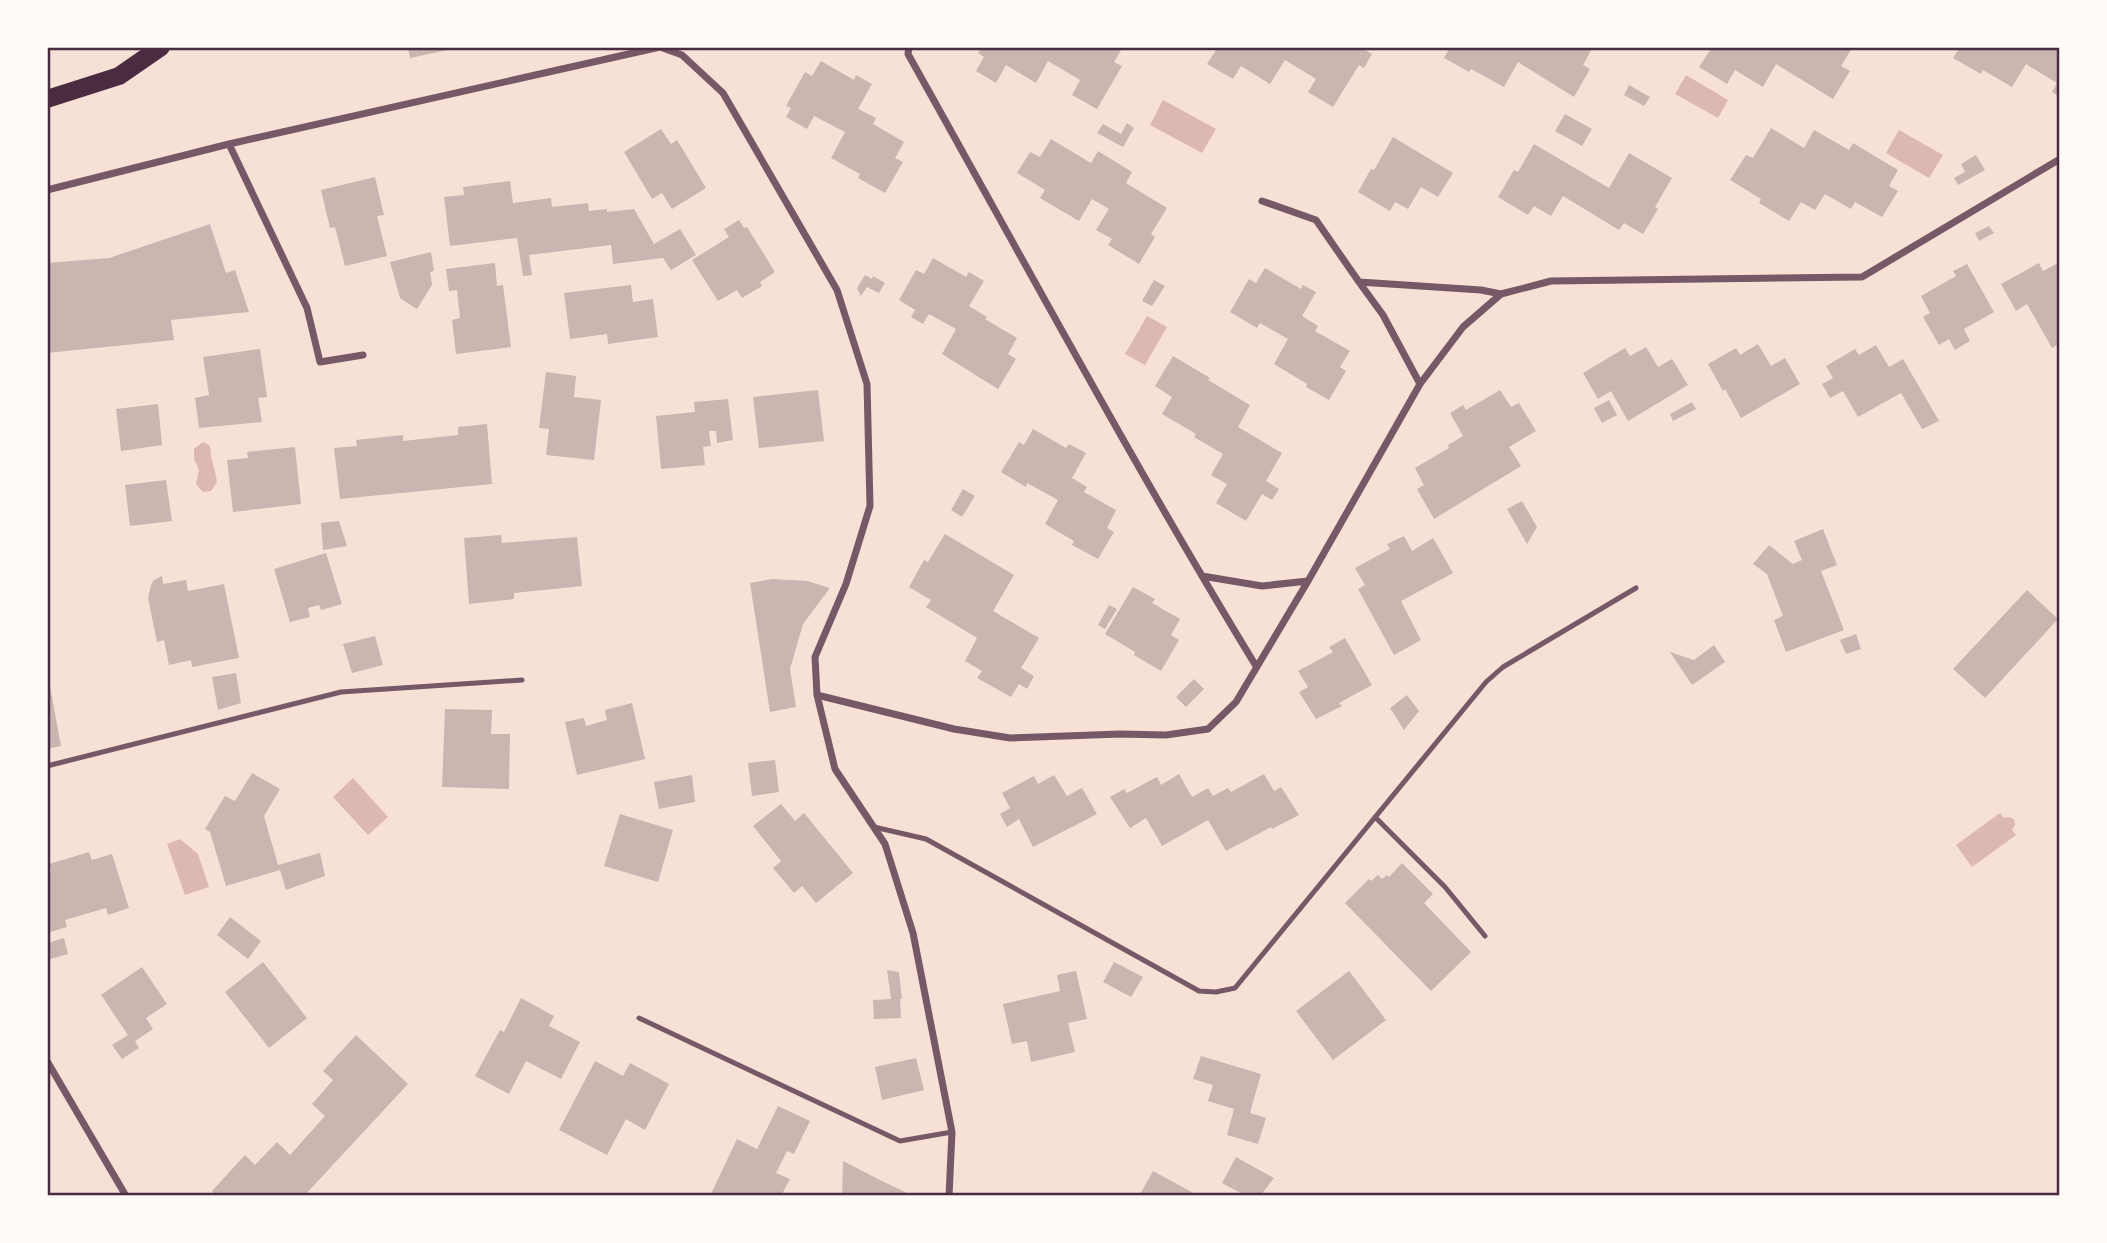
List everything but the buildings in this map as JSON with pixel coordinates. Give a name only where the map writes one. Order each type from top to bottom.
[{"type":"main road","points":[[47,99],[119,76],[161,47]]},
{"type":"street","points":[[47,190],[229,144],[660,47],[682,55],[723,93],[837,290],[867,384],[870,506],[846,584],[815,657],[817,695],[835,769],[885,844],[913,933],[952,1132],[949,1196]]},
{"type":"street","points":[[909,47],[908,54],[1202,576],[1256,666]]},
{"type":"street","points":[[229,144],[307,308],[320,362],[363,355]]},
{"type":"street","points":[[1359,282],[1481,290],[1501,294],[1551,281],[1862,277],[2060,159]]},
{"type":"street","points":[[1262,201],[1316,220],[1383,315],[1420,384]]},
{"type":"street","points":[[817,695],[954,729],[1010,738],[1166,735],[1208,729],[1236,702],[1420,384],[1463,327],[1501,294]]},
{"type":"street","points":[[1202,576],[1262,586],[1308,581]]},
{"type":"street","points":[[47,1061],[126,1196]]},
{"type":"lane","points":[[874,827],[926,839],[1199,991],[1216,992],[1235,988],[1486,682],[1503,667],[1636,588]]},
{"type":"lane","points":[[47,766],[341,692],[522,680]]},
{"type":"lane","points":[[1375,817],[1445,887],[1485,936]]},
{"type":"lane","points":[[639,1018],[900,1140],[952,1132]]},
{"type":"shaded area","points":[[1686,75],[1728,100],[1718,118],[1675,94]]},
{"type":"shaded area","points":[[1163,100],[1216,129],[1202,153],[1150,125]]},
{"type":"shaded area","points":[[1899,130],[1943,155],[1929,178],[1886,153]]},
{"type":"shaded area","points":[[1147,316],[1167,327],[1145,365],[1125,354]]},
{"type":"shaded area","points":[[203,442],[210,447],[217,482],[211,491],[203,492],[196,484],[199,470],[194,459],[194,449]]},
{"type":"shaded area","points":[[353,778],[388,817],[368,835],[333,797]]},
{"type":"shaded area","points":[[2000,813],[2004,818],[2014,819],[2012,830],[2016,835],[1972,867],[1956,845]]},
{"type":"shaded area","points":[[180,839],[198,854],[209,887],[185,895],[167,844]]}]
